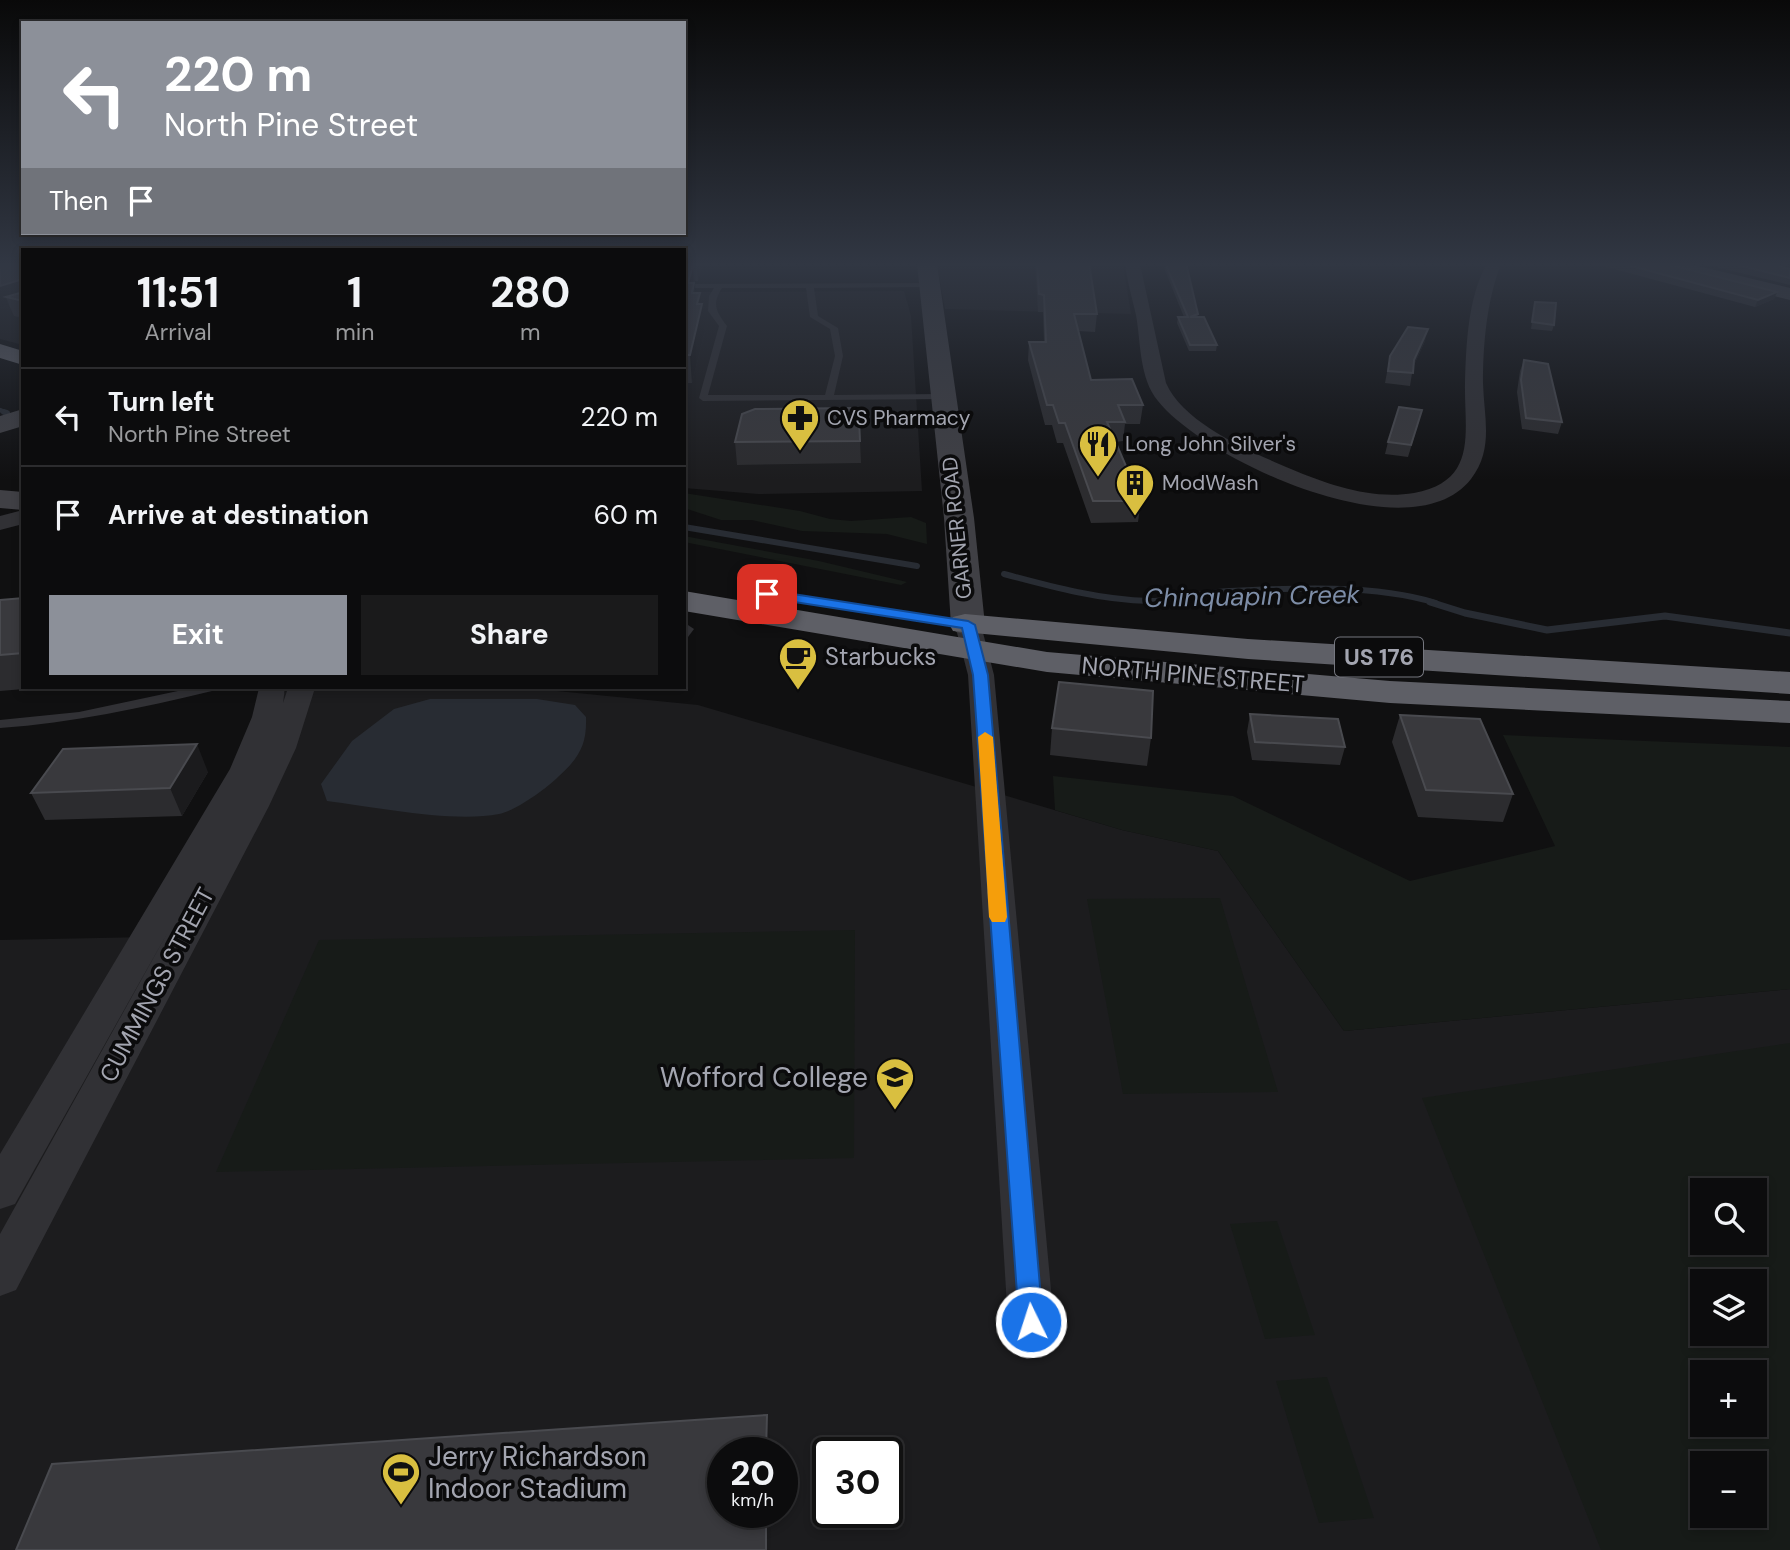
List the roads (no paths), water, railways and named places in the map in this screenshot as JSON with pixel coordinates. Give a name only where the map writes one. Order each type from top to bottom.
[{"type":"highway","points":[[0,351],[21,357]]},
{"type":"highway","points":[[0,364],[21,370]]},
{"type":"highway","name":"NORTH PINE STREET","points":[[686,578],[831,605],[971,638],[1047,662],[1233,680],[1401,692],[1790,712]]},
{"type":"highway","name":"NORTH PINE STREET","points":[[686,621],[971,638],[1235,648],[1790,683]]},
{"type":"street","name":"GARNER ROAD","points":[[936,336],[971,638]]},
{"type":"street","points":[[1147,336],[1156,382],[1172,408],[1206,435],[1257,461],[1348,496],[1386,502],[1432,494],[1453,484],[1469,467],[1476,431],[1474,382],[1478,336]]},
{"type":"street","points":[[0,425],[21,418]]},
{"type":"street","points":[[0,437],[21,431]]},
{"type":"street","points":[[0,499],[21,501]]},
{"type":"street","points":[[0,514],[21,516]]},
{"type":"street","points":[[0,523],[21,517]]},
{"type":"street","points":[[0,532],[21,537]]},
{"type":"street","points":[[971,638],[981,675],[1031,1322]]},
{"type":"street","name":"CUMMINGS STREET","points":[[0,1191],[245,769],[266,717],[272,689]]},
{"type":"street","name":"CUMMINGS STREET","points":[[0,1276],[244,822],[277,756],[295,713],[301,689]]},
{"type":"lane","points":[[720,336],[703,398],[943,397]]},
{"type":"lane","points":[[828,397],[839,356],[835,336]]},
{"type":"lane","points":[[0,724],[89,716],[203,689]]},
{"type":"waterway","name":"Chinquapin Creek","points":[[0,410],[7,413],[4,412]]},
{"type":"waterway","name":"Chinquapin Creek","points":[[686,527],[917,566]]},
{"type":"waterway","name":"Chinquapin Creek","points":[[1004,574],[1077,592],[1132,600],[1160,601],[1229,591],[1307,588],[1387,593],[1436,603]]},
{"type":"waterway","name":"Chinquapin Creek","points":[[1430,602],[1465,613],[1547,630],[1665,616],[1790,633]]},
{"type":"place","name":"CVS Pharmacy","points":[[800,452]]},
{"type":"place","name":"Long John Silver's","points":[[1098,478]]},
{"type":"place","name":"ModWash","points":[[1135,517]]},
{"type":"place","name":"Starbucks","points":[[798,691]]},
{"type":"place","name":"Wofford College","points":[[895,1111]]},
{"type":"place","name":"Jerry Richardson Indoor Stadium","points":[[401,1506]]}]
